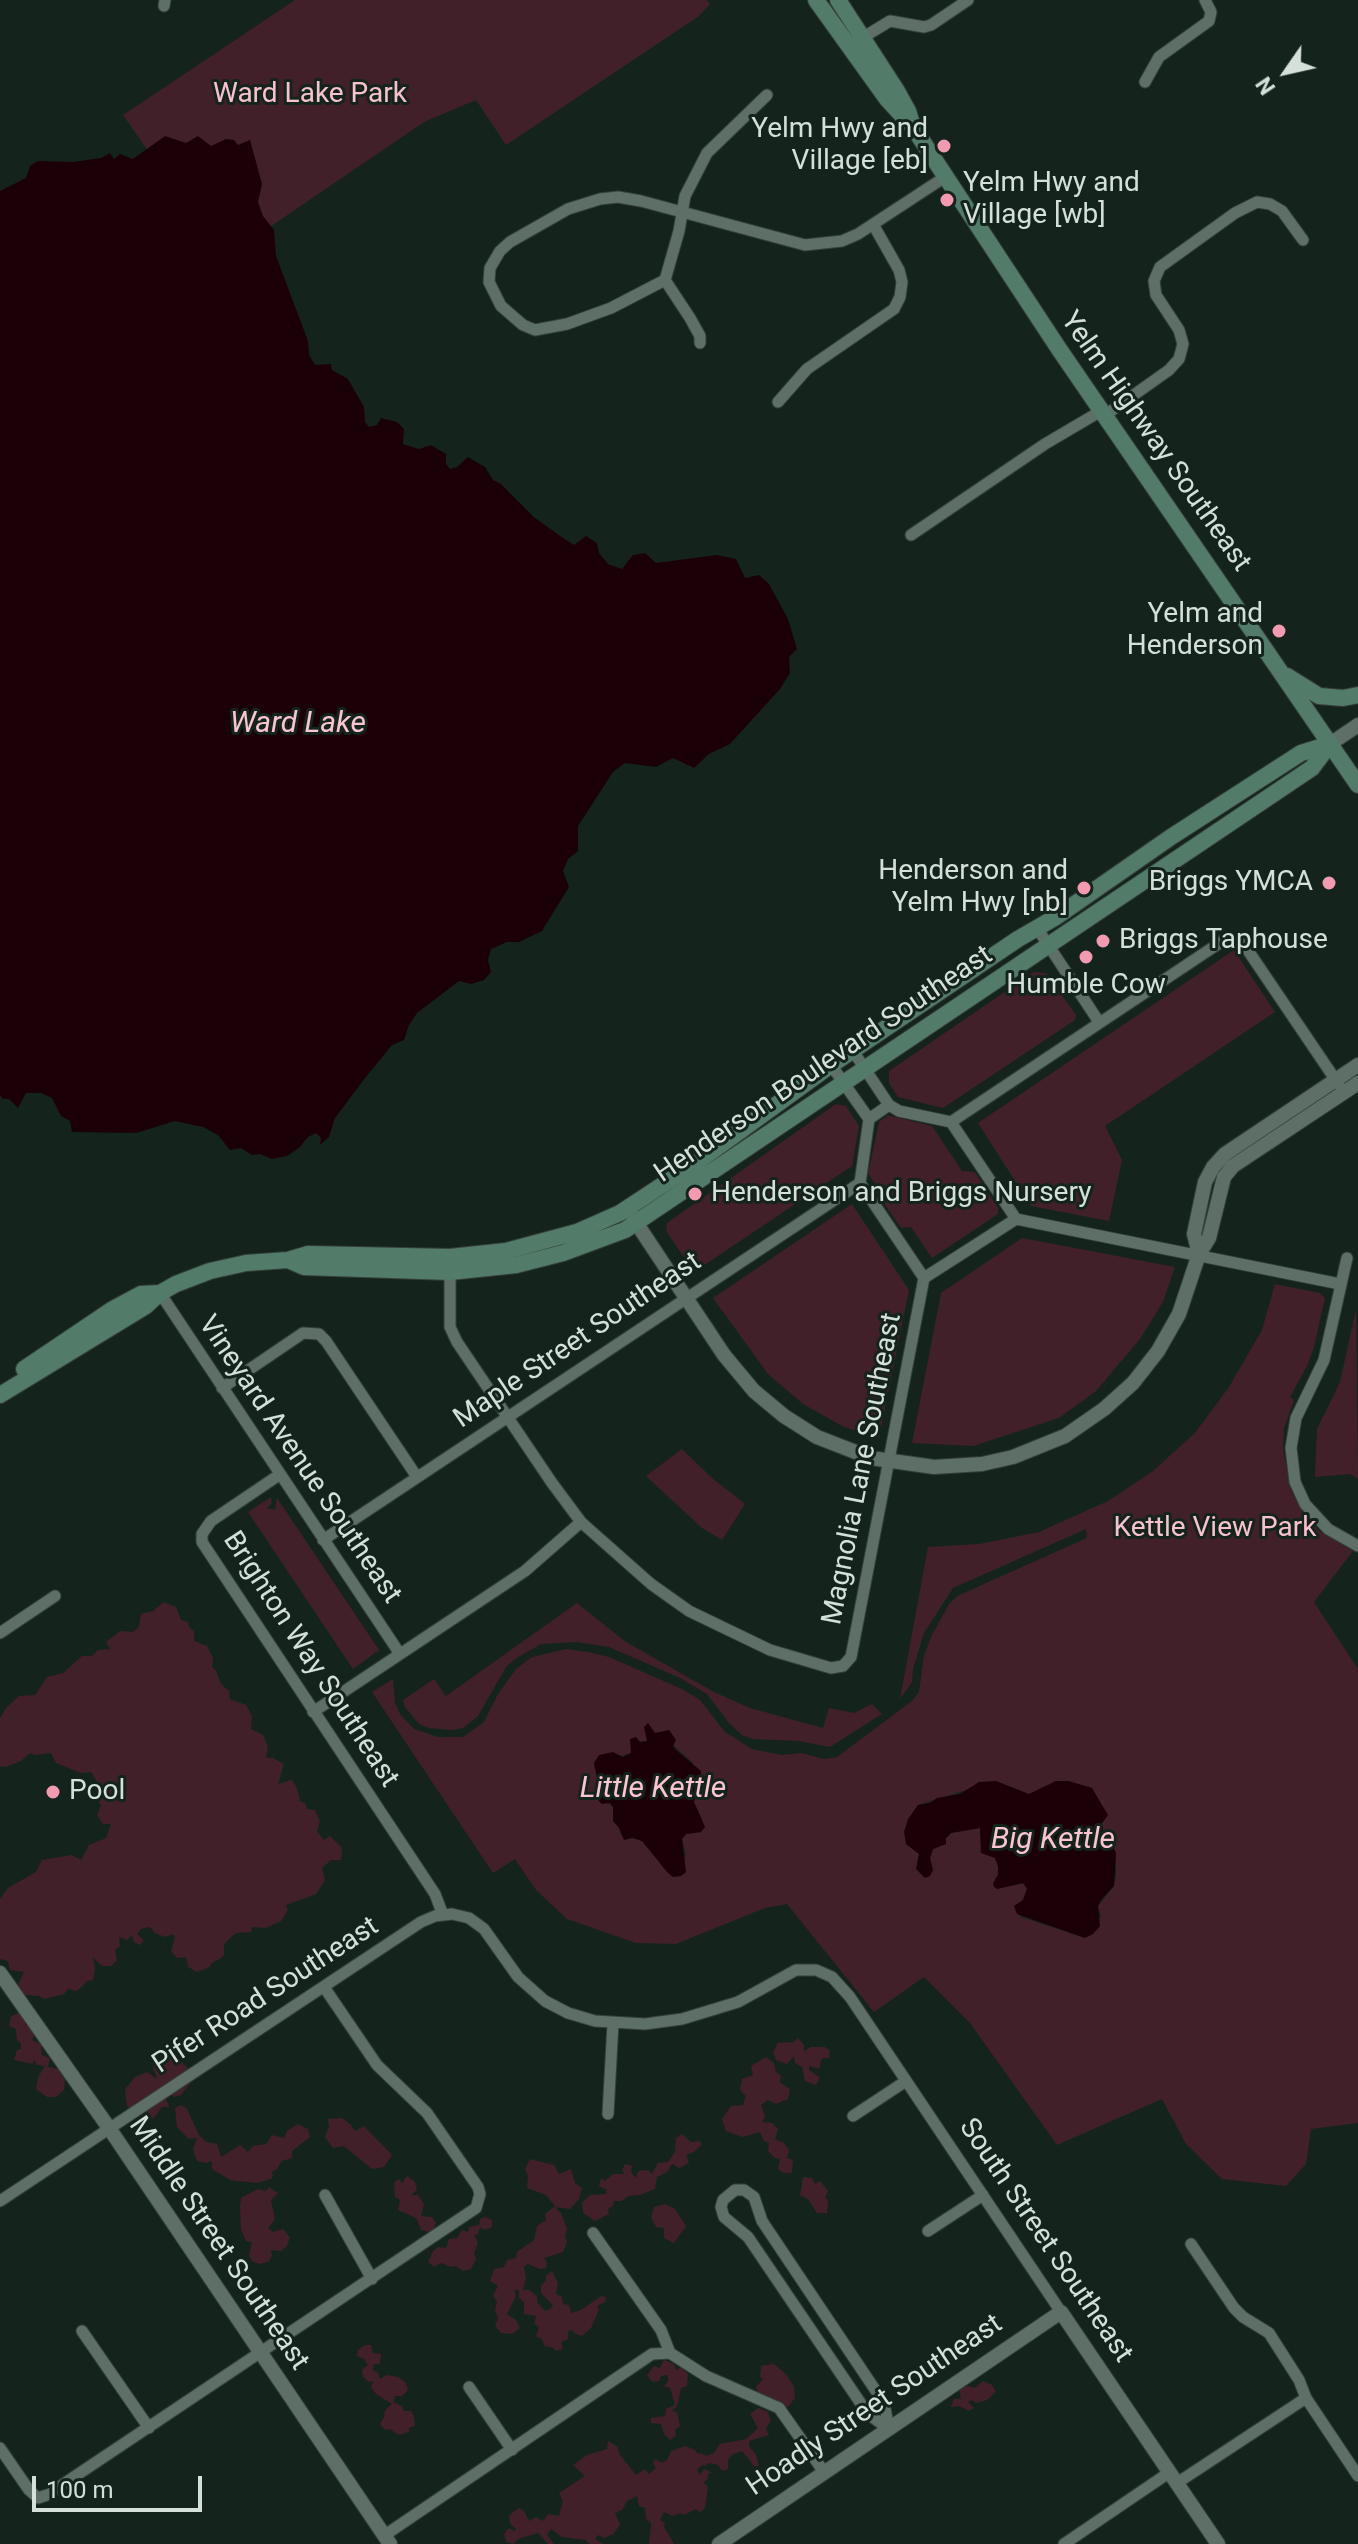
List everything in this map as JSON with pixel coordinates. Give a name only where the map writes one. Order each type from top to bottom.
[{"type":"main road","name":"Yelm Highway Southeast","points":[[816,0],[887,99],[913,127],[1102,413],[1358,785]]},
{"type":"main road","name":"Yelm Highway Southeast","points":[[838,0],[897,91],[913,127]]},
{"type":"main road","points":[[1283,673],[1319,696],[1343,698],[1358,695]]},
{"type":"main road","name":"Henderson Boulevard Southeast","points":[[450,1264],[554,1240],[629,1208],[831,1065],[1301,753],[1330,744]]},
{"type":"main road","name":"Henderson Boulevard Southeast","points":[[0,1395],[146,1306],[160,1293],[210,1271],[246,1263],[288,1260],[308,1254],[450,1264],[516,1265],[563,1253],[637,1224],[1312,768],[1330,744]]},
{"type":"main road","name":"Henderson Boulevard Southeast","points":[[0,1386],[113,1309],[141,1294],[160,1293]]},
{"type":"street","points":[[862,38],[890,21],[924,27],[931,25],[968,0]]},
{"type":"street","points":[[1145,82],[1159,57],[1209,21],[1211,12],[1205,0]]},
{"type":"street","points":[[700,343],[700,336],[690,318],[665,280],[685,196],[707,153],[767,95]]},
{"type":"street","points":[[665,280],[611,308],[567,324],[535,330],[523,325],[501,306],[490,283],[490,268],[500,251],[510,242],[583,203],[618,197],[805,245],[842,241],[874,226],[945,177]]},
{"type":"street","points":[[911,535],[1045,444],[1102,413],[1169,370],[1179,359],[1183,344],[1179,330],[1156,295],[1154,281],[1160,267],[1235,213],[1257,202],[1270,204],[1282,211],[1303,240]]},
{"type":"street","points":[[778,402],[807,369],[894,309],[902,282],[899,270],[874,226]]},
{"type":"street","name":"Henderson Boulevard Southeast","points":[[1330,744],[1358,725]]},
{"type":"street","points":[[1037,928],[1099,1022]]},
{"type":"street","points":[[951,1122],[1221,941],[1233,939],[1247,949],[1340,1086]]},
{"type":"street","points":[[853,1051],[889,1105],[899,1111],[951,1122],[1016,1219],[1340,1284]]},
{"type":"street","points":[[831,1065],[869,1119],[860,1183],[924,1278],[1016,1219]]},
{"type":"street","points":[[629,1208],[724,1355],[769,1404],[801,1427],[856,1453],[888,1462],[934,1467],[982,1464],[1042,1446],[1087,1422],[1133,1383],[1158,1351],[1179,1314],[1199,1254],[1209,1238],[1224,1177],[1233,1166],[1340,1086],[1358,1065]]},
{"type":"street","points":[[1340,1086],[1358,1083]]},
{"type":"street","points":[[869,1119],[889,1105]]},
{"type":"street","name":"Maple Street Southeast","points":[[323,1540],[860,1183]]},
{"type":"street","points":[[1347,1258],[1324,1360],[1294,1426],[1292,1467],[1300,1495],[1318,1521],[1358,1546]]},
{"type":"street","points":[[313,1712],[531,1566],[581,1522],[457,1342],[450,1327],[450,1264]]},
{"type":"street","name":"Magnolia Lane Southeast","points":[[581,1522],[651,1584],[689,1611],[770,1650],[831,1668],[843,1666],[851,1657],[924,1278]]},
{"type":"street","name":"Vineyard Avenue Southeast","points":[[160,1293],[400,1654]]},
{"type":"street","points":[[222,1388],[303,1333],[319,1334],[417,1477]]},
{"type":"street","name":"Brighton Way Southeast","points":[[279,1475],[211,1521],[202,1534],[202,1542],[435,1894],[443,1915]]},
{"type":"street","points":[[0,1633],[55,1596]]},
{"type":"street","points":[[443,1915],[469,1918],[484,1929],[518,1977],[545,2001],[580,2017],[613,2023],[608,2114]]},
{"type":"street","name":"Pifer Road Southeast","points":[[0,2201],[421,1922],[443,1915]]},
{"type":"street","name":"South Street Southeast","points":[[613,2023],[663,2022],[700,2015],[746,1998],[796,1970],[824,1973],[841,1985],[1218,2544]]},
{"type":"street","name":"Middle Street Southeast","points":[[0,1973],[109,2128],[388,2540]]},
{"type":"street","points":[[0,2448],[38,2498],[53,2492],[471,2213],[480,2202],[478,2187],[427,2113],[377,2065],[324,1987]]},
{"type":"street","points":[[853,2116],[906,2081]]},
{"type":"street","points":[[744,2190],[754,2197],[762,2221],[884,2403],[889,2429],[868,2414],[748,2237],[724,2217],[721,2203],[731,2191],[744,2190]]},
{"type":"street","points":[[325,2195],[372,2279]]},
{"type":"street","points":[[928,2231],[983,2195]]},
{"type":"street","points":[[593,2233],[661,2330],[670,2353]]},
{"type":"street","points":[[1191,2244],[1234,2308],[1269,2333],[1299,2380],[1306,2398],[1358,2476]]},
{"type":"street","name":"Hoadly Street Southeast","points":[[719,2544],[1061,2312]]},
{"type":"street","points":[[82,2331],[149,2428]]},
{"type":"street","points":[[388,2540],[652,2354],[670,2353],[706,2376],[779,2408],[824,2472]]},
{"type":"street","points":[[469,2387],[512,2450]]},
{"type":"street","points":[[1064,2544],[1306,2398]]},
{"type":"green space","name":"Ward Lake Park","points":[[295,0],[707,0],[710,4],[699,16],[506,145],[476,100],[424,122],[261,233],[151,155],[123,115]]},
{"type":"green space","points":[[1234,950],[1275,1012],[1105,1126],[1122,1160],[1109,1221],[1031,1206],[978,1123]]},
{"type":"green space","points":[[1034,972],[1046,973],[1076,1015],[1075,1020],[943,1108],[898,1097],[889,1083],[889,1071]]},
{"type":"green space","points":[[836,1104],[846,1106],[859,1126],[852,1166],[694,1272],[666,1231],[667,1223]]},
{"type":"green space","points":[[888,1115],[932,1126],[962,1171],[975,1172],[998,1208],[998,1214],[932,1258],[911,1227],[901,1228],[868,1174],[879,1122]]},
{"type":"green space","points":[[852,1204],[909,1290],[879,1438],[844,1427],[803,1404],[768,1374],[713,1298]]},
{"type":"green space","points":[[1022,1238],[1175,1267],[1163,1302],[1140,1339],[1096,1391],[1059,1418],[973,1446],[912,1443],[941,1293]]},
{"type":"green space","name":"Kettle View Park","points":[[1275,1284],[1320,1293],[1325,1298],[1314,1347],[1290,1397],[1294,1400],[1284,1428],[1283,1449],[1291,1491],[1303,1512],[1319,1531],[1353,1551],[1314,1602],[1358,1669],[1358,2123],[1311,2129],[1306,2164],[1286,2186],[1222,2179],[1186,2144],[1162,2099],[1057,2145],[970,2023],[924,1977],[874,2012],[787,1904],[765,1908],[676,1944],[636,1943],[567,1919],[536,1890],[515,1859],[493,1873],[372,1692],[393,1679],[395,1703],[400,1714],[414,1729],[438,1737],[463,1737],[484,1722],[498,1694],[516,1669],[532,1657],[566,1649],[588,1652],[609,1657],[684,1690],[700,1700],[725,1732],[752,1749],[782,1755],[802,1753],[824,1759],[837,1757],[912,1701],[919,1692],[924,1655],[949,1604],[957,1596],[1087,1538],[1086,1529],[953,1588],[924,1633],[912,1682],[900,1699],[928,1547],[979,1544],[1039,1532],[1108,1501],[1153,1471],[1195,1433],[1229,1387],[1262,1330]],"holes":[[[660,1733],[693,1763],[694,1802],[702,1820],[701,1832],[686,1834],[682,1839],[686,1855],[683,1860],[661,1861],[642,1841],[621,1835],[613,1807],[598,1794],[594,1764],[631,1753],[639,1742],[647,1741],[648,1735]],[[996,1781],[1029,1795],[1056,1782],[1068,1781],[1092,1788],[1105,1820],[1102,1823],[1104,1839],[1116,1853],[1116,1875],[1114,1886],[1098,1906],[1101,1916],[1085,1938],[1021,1917],[1014,1906],[1023,1900],[1027,1889],[1024,1883],[997,1889],[998,1866],[981,1841],[980,1828],[951,1833],[946,1838],[946,1844],[933,1849],[930,1858],[933,1870],[916,1869],[919,1854],[907,1844],[918,1805]]]},
{"type":"green space","points":[[1356,1309],[1358,1479],[1350,1474],[1315,1477],[1317,1429],[1340,1382]]},
{"type":"green space","points":[[682,1449],[745,1504],[722,1540],[702,1528],[646,1476]]},
{"type":"green space","points":[[271,1497],[272,1503],[267,1508],[275,1510],[277,1498],[379,1650],[353,1669],[248,1512]]},
{"type":"green space","points":[[164,1602],[176,1607],[181,1620],[188,1622],[194,1631],[194,1641],[207,1646],[213,1658],[212,1667],[221,1684],[229,1691],[230,1699],[246,1705],[252,1716],[251,1729],[263,1735],[268,1746],[266,1758],[284,1764],[278,1784],[292,1780],[300,1801],[306,1804],[307,1809],[315,1810],[320,1821],[317,1831],[324,1840],[330,1836],[342,1848],[341,1860],[331,1860],[322,1868],[325,1880],[316,1894],[286,1905],[288,1910],[281,1921],[266,1928],[252,1927],[251,1932],[236,1933],[224,1944],[224,1955],[208,1968],[197,1972],[188,1967],[186,1957],[177,1958],[171,1951],[175,1938],[173,1934],[165,1937],[150,1927],[141,1929],[137,1934],[144,1940],[140,1945],[134,1942],[132,1935],[127,1940],[119,1937],[120,1946],[115,1950],[117,1960],[111,1966],[102,1966],[93,1957],[93,1980],[87,1981],[77,1991],[68,1989],[64,1994],[44,1999],[25,1995],[18,1985],[24,1972],[10,1970],[8,1961],[0,1959],[0,1899],[8,1888],[36,1872],[42,1860],[72,1855],[81,1860],[89,1845],[106,1838],[111,1824],[103,1824],[97,1815],[101,1805],[95,1796],[101,1788],[91,1772],[81,1773],[56,1763],[51,1753],[30,1753],[21,1761],[0,1766],[0,1718],[19,1696],[35,1695],[47,1677],[63,1673],[82,1656],[92,1656],[98,1650],[110,1649],[106,1642],[120,1631],[133,1632],[139,1627],[141,1614],[153,1611]]},
{"type":"green space","points":[[577,1603],[626,1642],[714,1692],[750,1708],[823,1728],[829,1708],[854,1713],[872,1704],[882,1714],[830,1747],[799,1741],[753,1739],[742,1735],[729,1723],[707,1694],[680,1678],[609,1647],[576,1642],[541,1644],[515,1659],[506,1667],[478,1716],[463,1728],[429,1728],[419,1724],[405,1707],[403,1700],[434,1679],[446,1696]]},
{"type":"green space","points":[[19,2013],[26,2017],[25,2025],[30,2024],[37,2032],[32,2040],[41,2044],[42,2055],[50,2058],[48,2067],[58,2069],[65,2077],[64,2090],[56,2097],[47,2097],[36,2089],[38,2077],[45,2066],[37,2065],[34,2060],[33,2064],[14,2060],[21,2044],[17,2040],[16,2029],[9,2026],[11,2016]]},
{"type":"green space","points":[[798,2038],[804,2045],[804,2051],[811,2047],[825,2047],[830,2051],[829,2058],[822,2058],[819,2069],[809,2066],[809,2070],[820,2078],[816,2085],[805,2081],[802,2067],[795,2063],[794,2056],[787,2064],[776,2060],[773,2052],[778,2043],[794,2042]]},
{"type":"green space","points":[[175,2055],[187,2067],[192,2081],[181,2095],[174,2097],[163,2089],[169,2107],[162,2107],[154,2118],[140,2120],[127,2106],[125,2089],[135,2077],[147,2072],[157,2079],[153,2067],[161,2057]]},
{"type":"green space","points":[[766,2057],[774,2063],[776,2072],[781,2076],[780,2082],[790,2089],[788,2099],[776,2104],[768,2100],[761,2105],[765,2116],[762,2122],[772,2123],[778,2129],[775,2139],[784,2143],[789,2150],[787,2158],[793,2160],[792,2173],[778,2169],[780,2159],[768,2151],[769,2143],[764,2141],[760,2132],[743,2137],[726,2131],[722,2119],[731,2106],[743,2105],[746,2096],[740,2090],[742,2079],[753,2075],[751,2066]]},
{"type":"green space","points":[[181,2105],[187,2109],[199,2135],[206,2142],[217,2144],[221,2157],[240,2145],[248,2152],[253,2146],[266,2144],[272,2135],[284,2138],[287,2131],[298,2124],[308,2129],[310,2137],[292,2151],[292,2158],[282,2161],[271,2172],[271,2179],[257,2183],[230,2180],[212,2169],[212,2161],[197,2161],[193,2149],[197,2138],[189,2139],[177,2127],[175,2108]]},
{"type":"green space","points":[[342,2118],[355,2131],[364,2126],[392,2155],[384,2167],[372,2169],[344,2146],[333,2148],[325,2137],[328,2119]]},
{"type":"green space","points":[[682,2134],[691,2142],[699,2141],[702,2144],[686,2155],[689,2163],[679,2168],[672,2164],[667,2172],[657,2177],[655,2189],[614,2201],[608,2209],[609,2214],[595,2221],[583,2213],[582,2203],[590,2195],[606,2194],[607,2190],[599,2186],[601,2178],[605,2181],[613,2174],[624,2174],[625,2164],[632,2166],[631,2172],[636,2178],[638,2171],[648,2170],[652,2174],[658,2163],[668,2162],[675,2152],[676,2138]]},
{"type":"green space","points":[[530,2159],[554,2165],[559,2174],[571,2169],[575,2183],[582,2188],[579,2199],[570,2209],[555,2207],[567,2229],[563,2252],[544,2258],[546,2268],[528,2264],[524,2267],[526,2278],[523,2290],[537,2296],[537,2302],[545,2311],[550,2309],[553,2305],[541,2293],[541,2286],[552,2271],[558,2283],[556,2294],[562,2297],[563,2304],[569,2305],[571,2313],[601,2296],[606,2297],[605,2302],[597,2306],[599,2310],[591,2328],[582,2336],[568,2331],[568,2339],[561,2342],[563,2349],[555,2351],[536,2337],[539,2327],[534,2324],[536,2316],[524,2314],[524,2302],[519,2298],[519,2290],[514,2290],[516,2296],[507,2314],[516,2320],[520,2328],[512,2334],[501,2333],[495,2326],[497,2302],[493,2296],[498,2286],[490,2281],[494,2269],[504,2267],[507,2260],[516,2258],[517,2252],[534,2240],[537,2226],[546,2220],[545,2214],[555,2206],[546,2195],[527,2188],[525,2169]]},
{"type":"green space","points":[[407,2176],[415,2182],[417,2190],[411,2195],[418,2195],[424,2204],[421,2216],[432,2217],[436,2223],[432,2233],[421,2230],[416,2218],[398,2210],[400,2200],[395,2197],[394,2182],[399,2179],[402,2183]]},
{"type":"green space","points":[[803,2177],[812,2178],[815,2184],[820,2181],[828,2191],[825,2198],[828,2200],[827,2213],[817,2213],[808,2199],[800,2195]]},
{"type":"green space","points":[[269,2187],[278,2193],[271,2200],[275,2219],[268,2228],[273,2232],[283,2229],[290,2237],[287,2246],[281,2251],[271,2250],[269,2261],[261,2264],[253,2262],[249,2256],[252,2242],[246,2241],[241,2230],[240,2206],[241,2198],[258,2189],[266,2191]]},
{"type":"green space","points":[[665,2204],[675,2209],[686,2226],[674,2243],[664,2238],[664,2228],[656,2227],[651,2217],[654,2207]]},
{"type":"green space","points":[[485,2217],[492,2220],[492,2227],[485,2230],[480,2227],[478,2234],[474,2235],[478,2243],[471,2269],[463,2271],[441,2263],[434,2267],[428,2262],[438,2247],[446,2248],[449,2239],[457,2238],[462,2230],[468,2232],[469,2227],[479,2225],[480,2219]]},
{"type":"green space","points":[[371,2345],[373,2353],[381,2354],[380,2364],[374,2364],[372,2369],[380,2379],[386,2375],[398,2377],[406,2383],[408,2390],[402,2396],[395,2396],[393,2402],[402,2406],[404,2411],[411,2411],[414,2416],[415,2426],[409,2428],[409,2432],[399,2435],[390,2429],[385,2430],[380,2424],[385,2410],[392,2404],[376,2394],[371,2387],[373,2381],[369,2382],[363,2377],[362,2370],[368,2365],[357,2356],[358,2350]]},
{"type":"green space","points":[[664,2360],[674,2364],[676,2370],[681,2367],[688,2374],[687,2386],[681,2388],[677,2406],[672,2411],[677,2412],[680,2426],[675,2430],[676,2436],[670,2440],[661,2424],[651,2423],[651,2418],[665,2416],[666,2409],[675,2405],[670,2388],[663,2386],[668,2382],[668,2375],[652,2382],[647,2375],[654,2366],[660,2368]]},
{"type":"green space","points":[[774,2364],[787,2375],[794,2387],[795,2398],[788,2407],[771,2409],[760,2402],[756,2387],[763,2379],[760,2377],[761,2366]]},
{"type":"green space","points":[[983,2381],[992,2385],[996,2392],[987,2400],[968,2402],[974,2408],[969,2411],[959,2406],[951,2407],[954,2399],[961,2399],[959,2388],[975,2388]]},
{"type":"green space","points":[[758,2408],[768,2412],[771,2421],[766,2428],[769,2435],[749,2441],[759,2466],[754,2466],[742,2451],[728,2460],[728,2469],[722,2471],[718,2465],[708,2463],[697,2469],[700,2475],[704,2469],[713,2473],[709,2473],[703,2482],[708,2487],[705,2508],[701,2512],[695,2509],[685,2515],[680,2513],[673,2516],[664,2512],[660,2520],[665,2523],[664,2527],[674,2544],[649,2544],[651,2523],[646,2519],[645,2508],[639,2506],[637,2496],[615,2513],[620,2525],[613,2534],[604,2538],[598,2535],[595,2539],[604,2544],[589,2544],[586,2540],[562,2537],[551,2529],[547,2535],[554,2544],[548,2544],[538,2533],[518,2539],[514,2544],[506,2542],[504,2534],[509,2528],[516,2529],[510,2524],[509,2515],[519,2508],[529,2521],[536,2517],[543,2521],[548,2514],[559,2516],[563,2501],[559,2493],[585,2476],[573,2465],[587,2455],[607,2449],[608,2441],[617,2446],[620,2455],[636,2475],[645,2469],[649,2474],[656,2468],[653,2463],[655,2459],[662,2463],[671,2451],[686,2446],[706,2456],[714,2453],[720,2444],[746,2439],[758,2428],[750,2414]]},
{"type":"water","name":"Ward Lake","points":[[165,136],[186,143],[198,136],[211,146],[226,139],[234,140],[238,145],[250,140],[262,184],[258,202],[263,216],[274,230],[276,256],[308,341],[309,355],[315,365],[331,364],[332,370],[348,379],[364,407],[365,422],[369,427],[377,425],[381,418],[397,422],[404,429],[403,444],[419,449],[431,445],[446,454],[446,464],[450,469],[468,457],[485,467],[493,480],[501,484],[535,518],[563,538],[574,545],[586,536],[597,543],[599,553],[608,564],[622,569],[633,555],[645,553],[656,563],[717,555],[736,559],[745,578],[759,575],[769,584],[788,619],[797,649],[789,657],[790,673],[780,689],[730,744],[709,754],[694,768],[673,758],[656,767],[625,763],[613,772],[578,826],[578,851],[568,859],[563,871],[569,887],[542,931],[519,942],[507,942],[491,949],[488,960],[491,972],[484,980],[471,984],[459,981],[417,1013],[404,1040],[392,1045],[365,1078],[335,1118],[329,1137],[320,1145],[321,1138],[316,1133],[287,1156],[272,1159],[260,1154],[252,1155],[241,1148],[230,1150],[218,1135],[203,1127],[175,1121],[136,1133],[72,1132],[70,1121],[61,1116],[52,1098],[41,1093],[26,1093],[18,1108],[0,1095],[0,191],[26,178],[30,166],[38,161],[73,162],[101,158],[110,153],[114,159],[120,154],[133,159]]},
{"type":"water","name":"Little Kettle","points":[[648,1723],[655,1733],[669,1730],[676,1740],[673,1746],[676,1750],[701,1771],[694,1802],[705,1827],[701,1832],[686,1834],[682,1839],[686,1872],[681,1876],[673,1877],[667,1872],[642,1841],[633,1838],[624,1840],[613,1821],[613,1807],[597,1799],[599,1787],[594,1763],[599,1755],[613,1752],[623,1757],[631,1753],[630,1739],[636,1737],[640,1742],[647,1741],[644,1727]]},
{"type":"water","name":"Big Kettle","points":[[996,1781],[1029,1794],[1056,1781],[1092,1788],[1108,1815],[1102,1823],[1104,1839],[1116,1853],[1114,1886],[1098,1906],[1100,1926],[1093,1934],[1085,1938],[1017,1914],[1014,1906],[1023,1900],[1027,1889],[1023,1883],[994,1887],[998,1866],[995,1858],[981,1853],[980,1828],[951,1833],[946,1838],[946,1844],[933,1849],[930,1876],[925,1878],[916,1869],[919,1854],[906,1844],[904,1832],[908,1819],[918,1805],[960,1794],[979,1782]]},
{"type":"place","name":"Yelm Hwy and Village [eb]","points":[[944,146]]},
{"type":"place","name":"Yelm Hwy and Village [wb]","points":[[947,200]]},
{"type":"place","name":"Yelm and Henderson","points":[[1279,631]]},
{"type":"place","name":"Briggs YMCA","points":[[1329,883]]},
{"type":"place","name":"Henderson and Yelm Hwy [nb]","points":[[1084,888]]},
{"type":"place","name":"Briggs Taphouse","points":[[1103,941]]},
{"type":"place","name":"Humble Cow","points":[[1086,957]]},
{"type":"place","name":"Henderson and Briggs Nursery","points":[[695,1194]]},
{"type":"place","name":"Pool","points":[[53,1792]]}]
